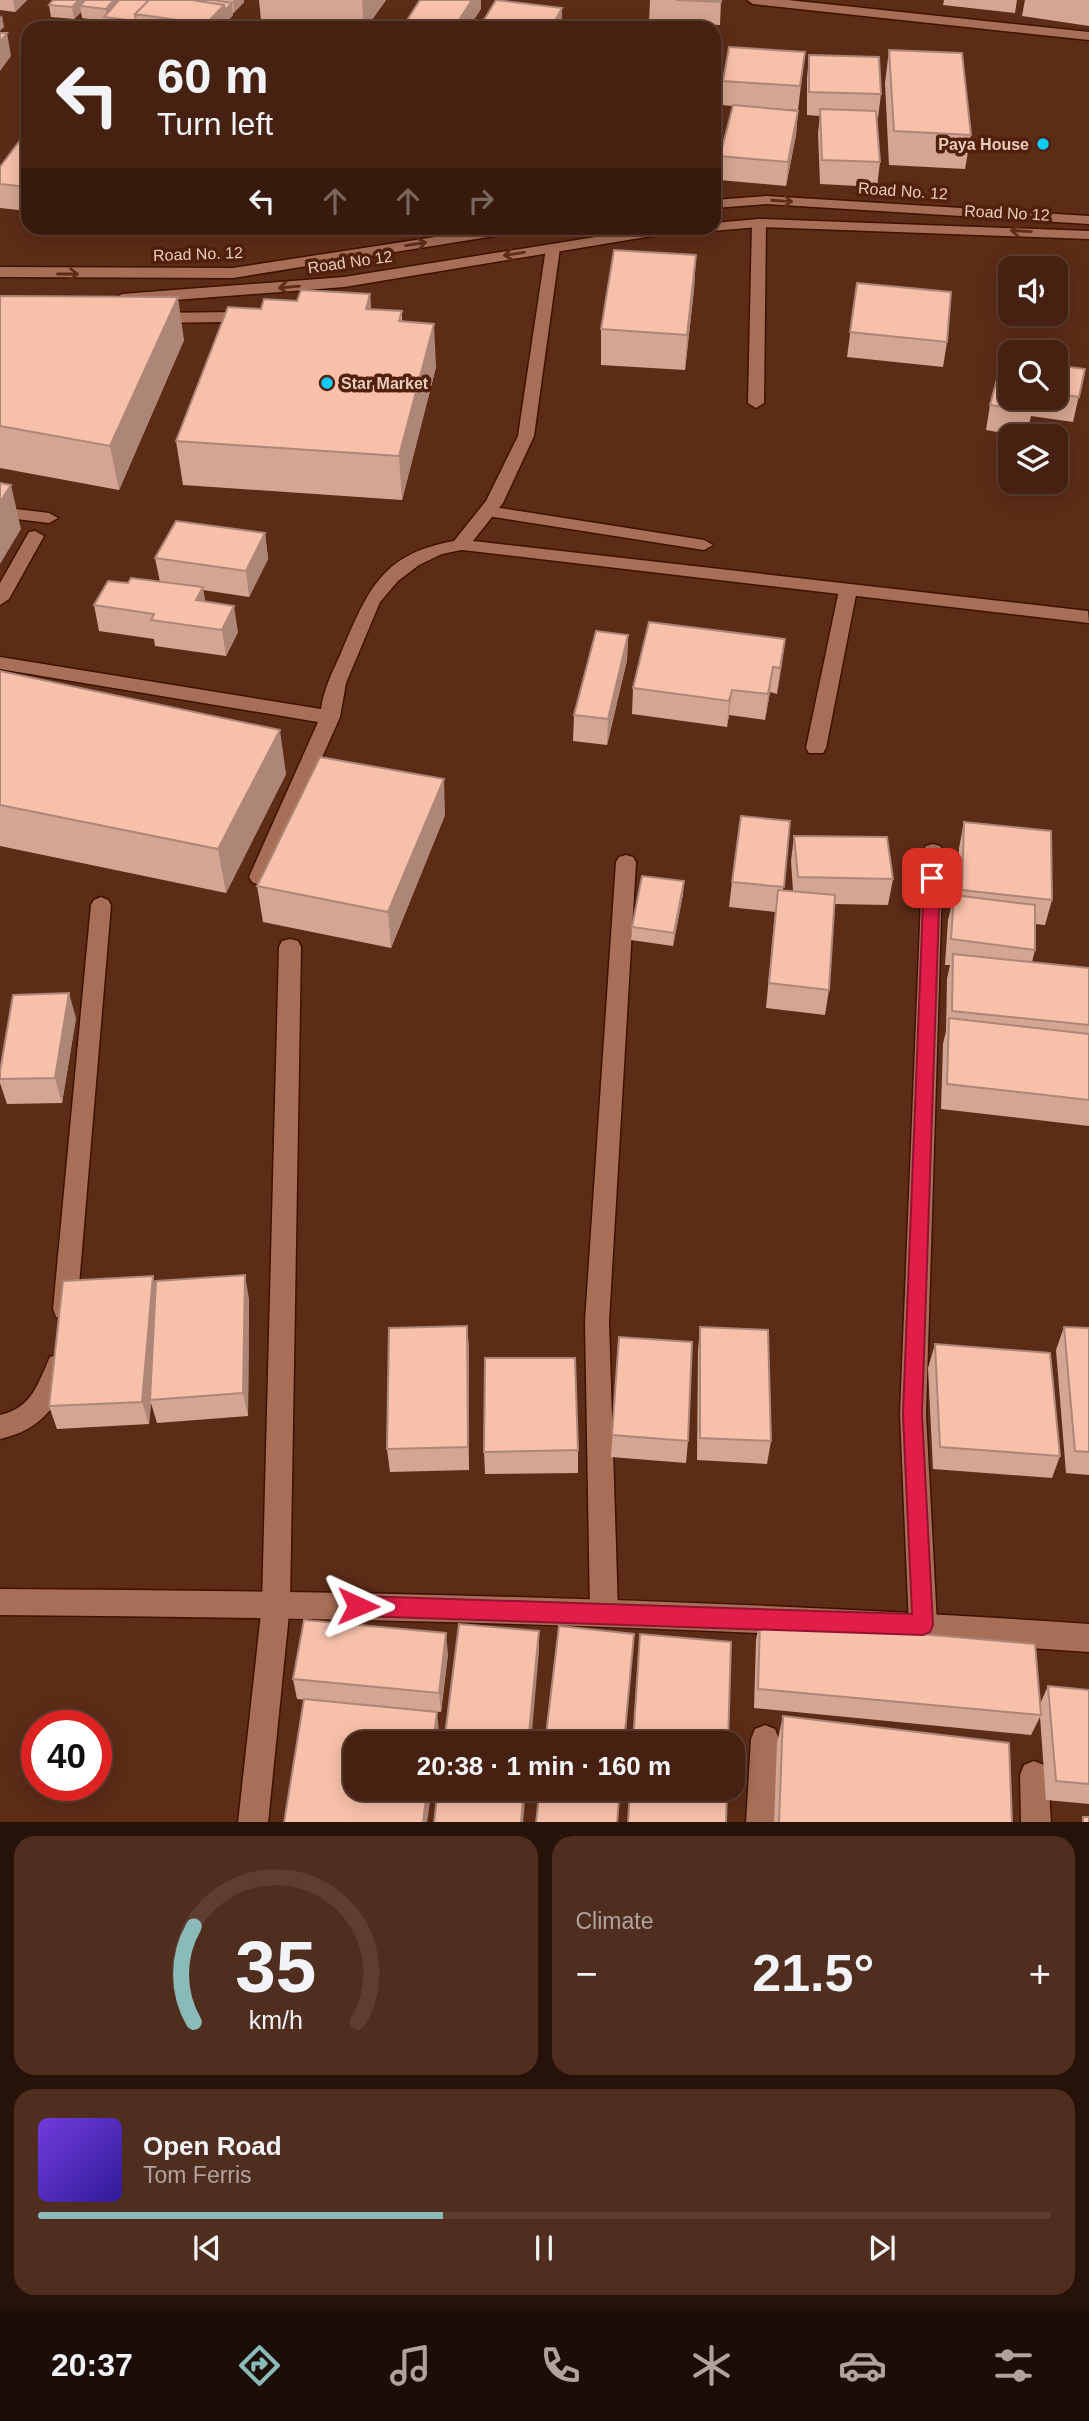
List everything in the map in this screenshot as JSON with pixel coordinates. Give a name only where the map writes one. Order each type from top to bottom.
[{"type":"street","points":[[753,0],[1089,36]]},
{"type":"street","points":[[889,15],[892,0]]},
{"type":"street","name":"Road No. 12","points":[[721,203],[766,200],[1089,220]]},
{"type":"street","points":[[756,403],[759,223]]},
{"type":"street","name":"Road No 12","points":[[721,226],[759,223],[1089,234]]},
{"type":"street","name":"Road No. 12","points":[[0,272],[233,272],[474,235]]},
{"type":"street","name":"Road No 12","points":[[112,299],[344,282],[633,235]]},
{"type":"street","points":[[460,545],[487,511],[513,467],[526,436],[552,248]]},
{"type":"street","points":[[135,318],[235,317],[225,343]]},
{"type":"street","points":[[487,511],[704,545]]},
{"type":"street","points":[[0,512],[49,518]]},
{"type":"street","points":[[0,599],[35,536]]},
{"type":"street","points":[[259,877],[330,717],[330,698],[375,596],[398,573],[423,554],[440,547],[460,545],[1088,617]]},
{"type":"street","points":[[816,748],[848,590]]},
{"type":"street","points":[[0,663],[330,717]]},
{"type":"street","points":[[923,1625],[913,1414],[933,851]]},
{"type":"street","points":[[604,1612],[597,1321],[626,862]]},
{"type":"street","points":[[0,1427],[9,1426],[35,1412],[54,1387],[62,1337],[101,905]]},
{"type":"street","points":[[253,1822],[276,1604],[290,947]]},
{"type":"street","points":[[0,1602],[276,1604],[604,1612],[923,1625],[1089,1638]]},
{"type":"street","points":[[761,1822],[765,1739]]},
{"type":"street","points":[[1034,1775],[1036,1822]]},
{"type":"building","points":[[53,0],[79,0],[72,7],[49,5]]},
{"type":"building","points":[[85,0],[114,0],[106,9],[80,6]]},
{"type":"building","points":[[119,0],[149,0],[135,14],[136,21],[104,17]]},
{"type":"building","points":[[149,0],[192,0],[224,5],[209,21],[185,21],[135,14]]},
{"type":"building","points":[[192,0],[232,3],[225,10],[224,5]]},
{"type":"building","points":[[420,0],[472,0],[458,21],[406,21]]},
{"type":"building","points":[[496,0],[562,8],[555,21],[483,21]]},
{"type":"building","points":[[676,0],[721,0],[721,2]]},
{"type":"building","points":[[0,33],[7,33],[0,42]]},
{"type":"building","points":[[729,47],[805,52],[800,86],[723,81]]},
{"type":"building","points":[[889,50],[962,53],[971,135],[894,131]]},
{"type":"building","points":[[809,55],[879,57],[881,94],[809,92]]},
{"type":"building","points":[[733,105],[798,111],[788,162],[721,156]]},
{"type":"building","points":[[820,109],[876,111],[880,162],[822,160]]},
{"type":"building","points":[[21,139],[21,186],[0,184],[0,167]]},
{"type":"building","points":[[614,250],[696,255],[687,335],[601,329]]},
{"type":"building","points":[[857,283],[951,292],[947,342],[850,332]]},
{"type":"building","points":[[301,290],[370,294],[366,309],[402,311],[399,321],[434,324],[399,456],[176,441],[228,307],[261,309],[264,299],[297,301]]},
{"type":"building","points":[[0,296],[178,297],[110,446],[0,426]]},
{"type":"building","points":[[1068,367],[1085,369],[1079,397],[1068,395]]},
{"type":"building","points":[[998,375],[998,406],[990,405]]},
{"type":"building","points":[[0,483],[11,485],[0,502]]},
{"type":"building","points":[[176,521],[265,533],[246,571],[155,558]]},
{"type":"building","points":[[131,578],[203,587],[196,600],[234,606],[222,630],[151,620],[154,614],[94,605],[108,581],[128,583]]},
{"type":"building","points":[[649,622],[785,639],[780,668],[773,667],[768,694],[732,690],[729,701],[633,688]]},
{"type":"building","points":[[596,631],[628,635],[608,719],[574,715]]},
{"type":"building","points":[[0,671],[280,730],[218,849],[0,805]]},
{"type":"building","points":[[320,757],[444,779],[388,912],[257,886]]},
{"type":"building","points":[[741,816],[790,821],[784,887],[732,882]]},
{"type":"building","points":[[964,822],[1051,831],[1052,900],[962,890]]},
{"type":"building","points":[[794,836],[887,837],[893,879],[798,877]]},
{"type":"building","points":[[642,876],[684,881],[674,933],[632,927]]},
{"type":"building","points":[[778,890],[835,895],[829,990],[769,983]]},
{"type":"building","points":[[954,895],[1035,905],[1035,950],[951,939]]},
{"type":"building","points":[[953,954],[1089,968],[1089,1025],[952,1011]]},
{"type":"building","points":[[69,993],[55,1078],[0,1079],[13,995]]},
{"type":"building","points":[[949,1018],[1089,1034],[1089,1100],[947,1084]]},
{"type":"building","points":[[245,1275],[243,1393],[150,1400],[156,1281]]},
{"type":"building","points":[[153,1276],[142,1402],[49,1406],[63,1281]]},
{"type":"building","points":[[467,1326],[468,1447],[387,1449],[389,1328]]},
{"type":"building","points":[[700,1327],[768,1330],[771,1441],[700,1438]]},
{"type":"building","points":[[1064,1327],[1089,1328],[1089,1452],[1075,1451]]},
{"type":"building","points":[[619,1337],[692,1342],[688,1441],[612,1435]]},
{"type":"building","points":[[935,1344],[1050,1353],[1060,1456],[940,1447]]},
{"type":"building","points":[[485,1358],[575,1358],[578,1450],[484,1452]]},
{"type":"building","points":[[304,1620],[446,1633],[439,1693],[293,1679]]},
{"type":"building","points":[[760,1620],[1035,1644],[1041,1715],[758,1689]]},
{"type":"building","points":[[459,1624],[539,1631],[529,1731],[446,1731]]},
{"type":"building","points":[[559,1626],[634,1634],[625,1731],[546,1731]]},
{"type":"building","points":[[640,1634],[731,1642],[728,1731],[634,1731]]},
{"type":"building","points":[[1048,1686],[1089,1690],[1089,1784],[1056,1781]]},
{"type":"building","points":[[304,1699],[437,1712],[435,1731],[343,1731],[343,1801],[426,1801],[423,1822],[284,1822]]},
{"type":"building","points":[[783,1716],[1009,1743],[1012,1822],[779,1822]]},
{"type":"building","points":[[437,1801],[523,1801],[521,1822],[434,1822]]},
{"type":"building","points":[[539,1801],[619,1801],[617,1822],[536,1822]]},
{"type":"building","points":[[629,1801],[727,1801],[726,1822],[628,1822]]},
{"type":"place","name":"Paya House","points":[[1043,144]]},
{"type":"place","name":"Star Market","points":[[327,383]]},
{"type":"route","points":[[358,1606],[604,1612],[923,1625],[913,1414],[932,878]]}]
